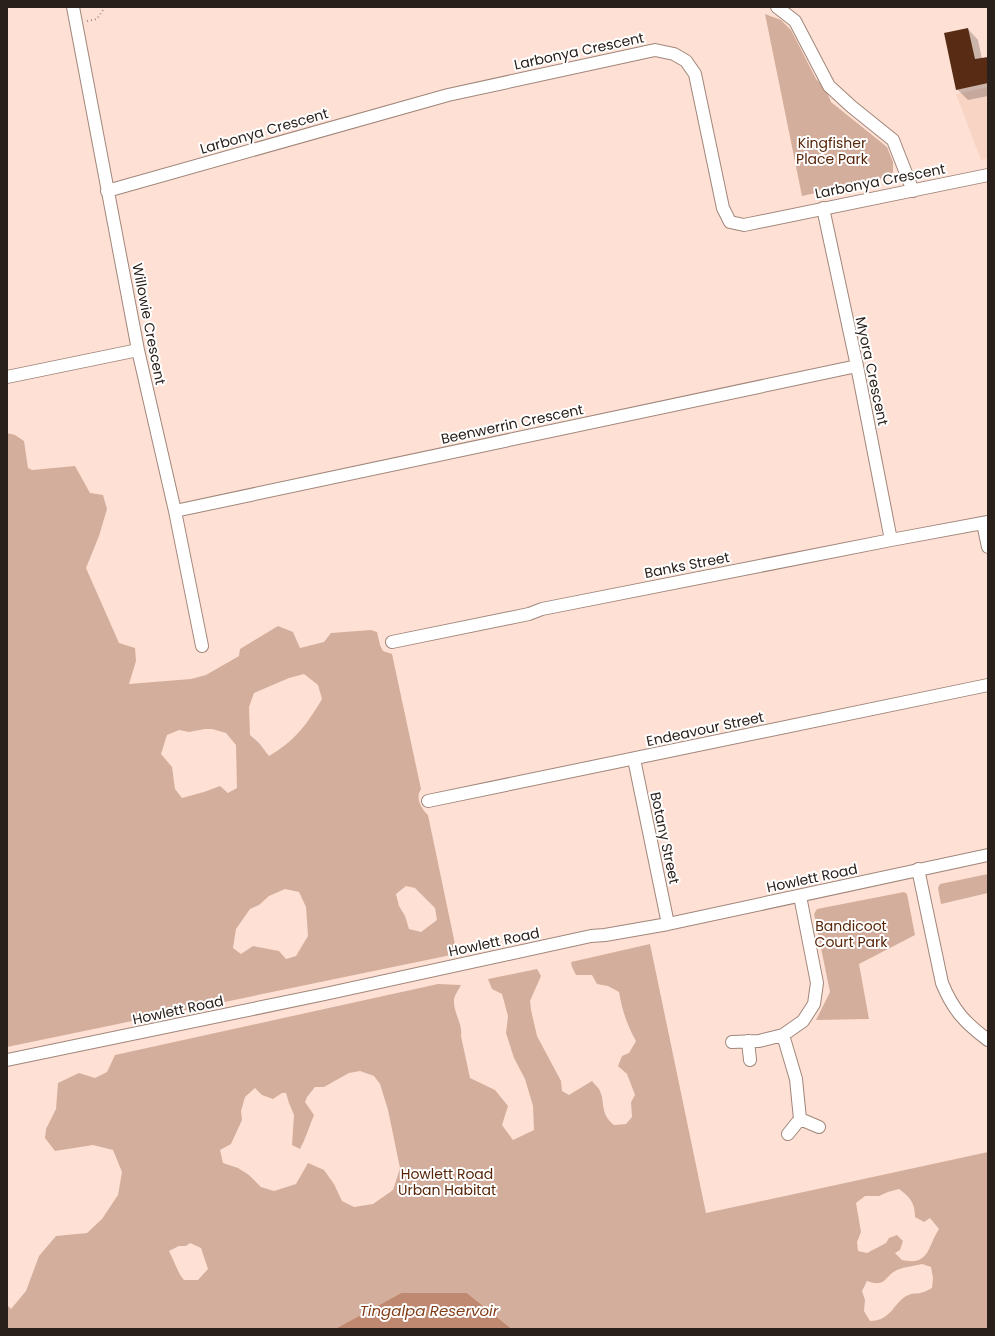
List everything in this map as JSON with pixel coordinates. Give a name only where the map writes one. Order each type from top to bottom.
[{"type":"street","name":"Willowie Crescent","points":[[73,7],[138,350],[175,511],[202,646]]},
{"type":"street","points":[[777,7],[795,21],[829,86],[852,107],[893,140],[913,191]]},
{"type":"street","name":"Larbonya Crescent","points":[[107,191],[448,95],[655,50],[674,54],[686,61],[695,74],[723,208],[730,222],[744,225],[988,175]]},
{"type":"street","name":"Myora Crescent","points":[[823,208],[857,366],[891,540]]},
{"type":"street","points":[[7,377],[138,350]]},
{"type":"street","name":"Beenwerrin Crescent","points":[[175,511],[857,366]]},
{"type":"street","points":[[985,522],[988,547]]},
{"type":"street","name":"Banks Street","points":[[392,642],[529,614],[550,608],[985,522]]},
{"type":"street","name":"Endeavour Street","points":[[428,801],[988,685]]},
{"type":"street","name":"Botany Street","points":[[634,759],[668,924]]},
{"type":"street","name":"Howlett Road","points":[[7,1060],[325,994],[591,936],[668,924],[988,855]]},
{"type":"street","points":[[918,870],[942,983],[948,998],[971,1028],[988,1040]]},
{"type":"street","points":[[732,1042],[759,1041],[783,1034],[803,1022],[814,1004],[817,983],[800,896]]},
{"type":"street","points":[[783,1034],[796,1079],[800,1119],[788,1134]]},
{"type":"street","points":[[748,1041],[750,1060]]},
{"type":"street","points":[[800,1119],[819,1127]]},
{"type":"path","points":[[77,23],[97,19],[105,7]]},
{"type":"shaded area","points":[[988,87],[988,159],[981,160],[956,94]]},
{"type":"green space","name":"Kingfisher Place Park","points":[[765,14],[781,20],[791,30],[816,79],[826,90],[831,102],[887,147],[893,162],[893,172],[889,177],[802,196]]},
{"type":"green space","points":[[7,433],[15,435],[24,441],[28,468],[32,470],[75,466],[90,493],[103,495],[107,509],[99,536],[86,568],[119,643],[135,648],[136,661],[129,684],[191,679],[206,675],[239,656],[240,649],[278,626],[293,632],[300,648],[324,642],[331,633],[371,630],[377,632],[383,651],[392,654],[421,789],[419,792],[419,799],[421,806],[428,815],[456,949],[451,955],[7,1047]],"holes":[[[304,674],[318,685],[322,699],[300,731],[286,745],[269,756],[259,743],[250,735],[249,707],[254,693],[289,678]],[[212,729],[226,733],[236,745],[237,788],[228,793],[220,786],[182,798],[175,789],[172,767],[161,754],[167,735],[179,730],[189,732]],[[406,886],[415,888],[435,908],[437,920],[421,932],[409,929],[405,916],[399,906],[396,894]],[[285,889],[299,892],[306,907],[308,936],[296,956],[286,959],[279,951],[253,946],[241,954],[233,948],[236,929],[250,909],[259,905],[269,896]]]},
{"type":"green space","points":[[988,874],[988,893],[941,904],[938,888],[940,884]]},
{"type":"green space","name":"Bandicoot Court Park","points":[[904,892],[907,894],[915,935],[859,964],[869,1019],[816,1020],[830,992],[814,914],[817,909]]},
{"type":"green space","name":"Howlett Road Urban Habitat","points":[[650,944],[706,1213],[988,1152],[988,1329],[512,1329],[467,1293],[401,1293],[335,1329],[7,1329],[7,1305],[11,1309],[26,1291],[39,1256],[56,1236],[87,1233],[102,1219],[118,1195],[122,1172],[113,1150],[93,1145],[55,1151],[45,1138],[46,1129],[56,1109],[58,1083],[79,1073],[95,1078],[107,1072],[115,1055],[438,984],[461,985],[455,997],[454,1004],[461,1027],[461,1036],[470,1078],[495,1090],[508,1106],[502,1125],[513,1140],[534,1130],[533,1106],[525,1079],[514,1058],[506,1033],[508,1016],[502,994],[492,989],[488,979],[537,969],[541,976],[530,1001],[531,1010],[537,1036],[561,1081],[562,1091],[569,1095],[592,1081],[599,1089],[606,1116],[609,1121],[614,1125],[626,1124],[632,1117],[631,1102],[635,1095],[627,1074],[618,1066],[622,1056],[629,1053],[636,1041],[625,1017],[619,992],[608,986],[597,984],[592,975],[576,975],[571,962]],"holes":[[[360,1071],[374,1076],[380,1084],[388,1110],[400,1168],[393,1190],[373,1204],[354,1207],[342,1201],[334,1184],[324,1170],[308,1163],[296,1184],[274,1191],[261,1187],[249,1175],[238,1168],[223,1163],[220,1150],[231,1144],[242,1120],[241,1111],[245,1097],[255,1088],[262,1095],[273,1099],[282,1093],[286,1093],[294,1115],[292,1145],[300,1149],[314,1115],[305,1102],[307,1097],[315,1087],[324,1087],[349,1073]],[[899,1189],[913,1204],[915,1217],[924,1222],[930,1218],[939,1229],[923,1258],[911,1261],[902,1260],[895,1253],[900,1250],[903,1241],[897,1235],[889,1238],[886,1243],[867,1253],[858,1251],[857,1242],[861,1232],[856,1203],[865,1196],[879,1196]],[[190,1243],[201,1248],[208,1269],[198,1280],[184,1280],[169,1251],[179,1246],[186,1246]],[[922,1264],[931,1267],[933,1278],[932,1288],[905,1297],[889,1314],[878,1320],[870,1321],[864,1311],[865,1300],[862,1291],[867,1281],[873,1283],[882,1282],[893,1272],[906,1267]]]},
{"type":"water","name":"Tingalpa Reservoir","points":[[401,1293],[467,1293],[512,1329],[335,1329]]},
{"type":"building","points":[[968,28],[975,59],[988,57],[988,83],[956,90],[944,33]]}]
